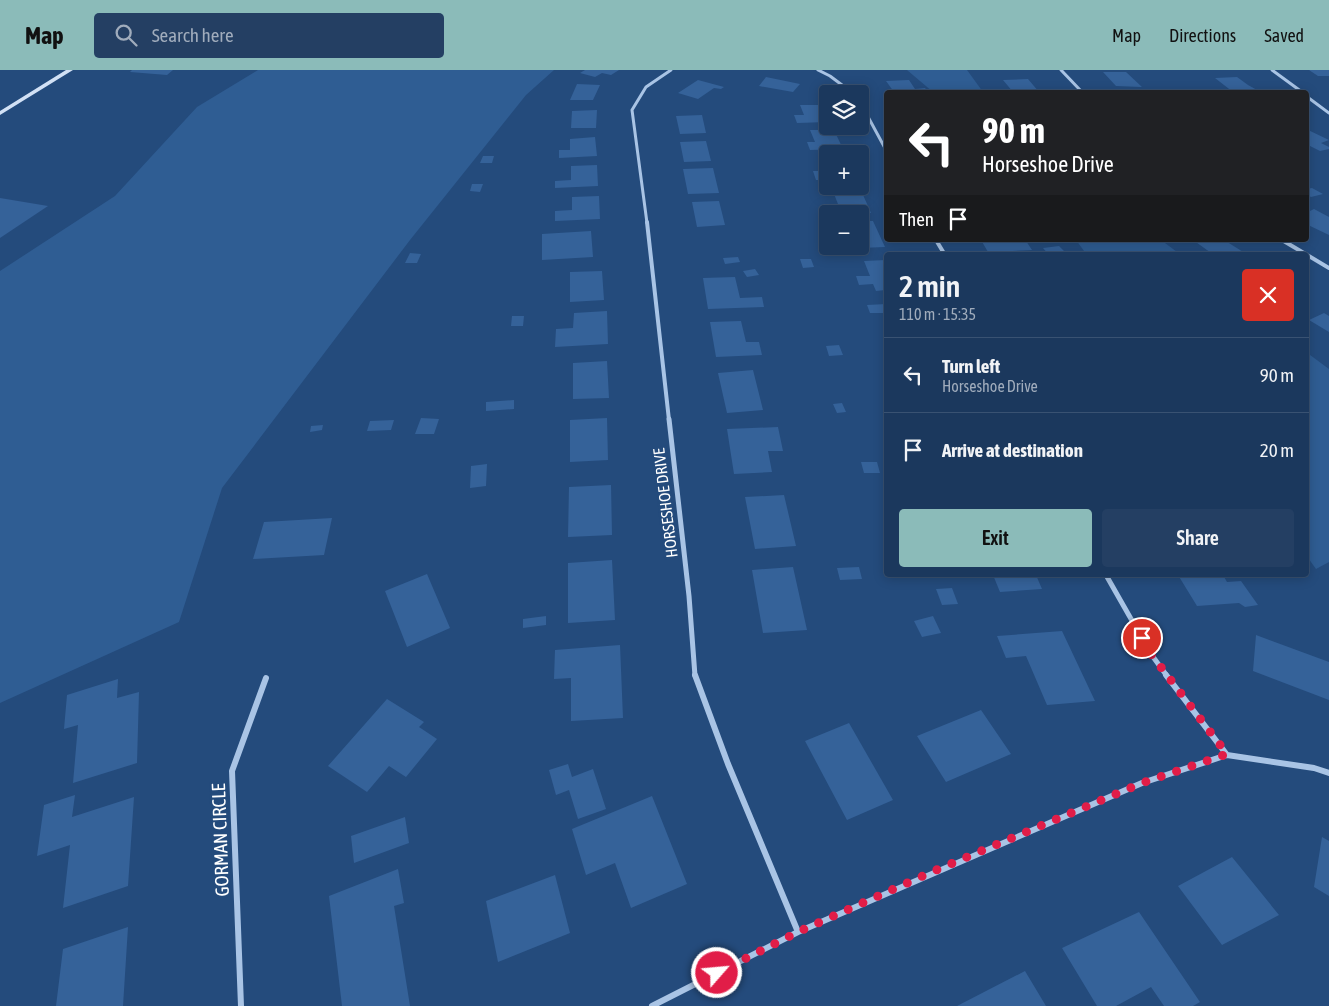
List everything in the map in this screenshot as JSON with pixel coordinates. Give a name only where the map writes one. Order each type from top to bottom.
[{"type":"main road","points":[[0,113],[70,70]]},
{"type":"street","name":"HORSESHOE DRIVE","points":[[671,70],[646,87],[632,110],[640,162],[689,596],[695,679],[798,932]]},
{"type":"street","points":[[818,70],[842,85]]},
{"type":"street","points":[[1061,70],[1080,90]]},
{"type":"street","points":[[1272,70],[1299,90]]},
{"type":"street","points":[[1309,98],[1329,113]]},
{"type":"street","points":[[869,119],[884,146]]},
{"type":"street","points":[[1285,242],[1302,252]]},
{"type":"street","points":[[1309,256],[1329,268]]},
{"type":"street","points":[[1107,577],[1151,654],[1227,754]]},
{"type":"street","name":"GORMAN CIRCLE","points":[[241,1006],[232,771],[266,678]]},
{"type":"street","points":[[652,1006],[798,932],[1133,786],[1227,754],[1314,768],[1329,773]]},
{"type":"shaded area","points":[[258,70],[554,70],[526,95],[410,240],[222,488],[179,622],[0,703],[0,271],[115,196],[197,107]]},
{"type":"shaded area","points":[[907,70],[967,70],[982,90],[931,90]]},
{"type":"shaded area","points":[[1077,242],[1164,242],[1177,252],[1085,252]]},
{"type":"shaded area","points":[[1309,354],[1329,369],[1329,562],[1316,569],[1309,559]]},
{"type":"building","points":[[132,70],[173,70],[167,75],[130,72]]},
{"type":"building","points":[[585,70],[619,70],[611,75],[602,73],[595,77],[580,73]]},
{"type":"building","points":[[1309,70],[1329,70],[1329,76],[1318,76]]},
{"type":"building","points":[[1103,72],[1126,72],[1142,87],[1116,86]]},
{"type":"building","points":[[766,77],[800,84],[793,92],[759,86]]},
{"type":"building","points":[[1237,77],[1257,90],[1230,90],[1215,78]]},
{"type":"building","points":[[1028,79],[1037,90],[1011,90],[1003,80]]},
{"type":"building","points":[[698,80],[724,87],[721,89],[714,88],[698,99],[678,93]]},
{"type":"building","points":[[909,80],[915,89],[925,88],[926,90],[893,90],[886,81]]},
{"type":"building","points":[[577,84],[600,85],[593,100],[570,100]]},
{"type":"building","points":[[800,105],[819,105],[819,122],[797,123],[794,115],[804,115]]},
{"type":"building","points":[[597,110],[596,128],[571,128],[572,111]]},
{"type":"building","points":[[702,115],[706,133],[680,134],[676,116]]},
{"type":"building","points":[[810,130],[819,130],[819,135],[836,135],[841,145],[819,145],[819,150],[810,150],[807,142],[815,142]]},
{"type":"building","points":[[1309,130],[1329,140],[1321,143],[1329,147],[1329,149],[1320,151],[1310,146]]},
{"type":"building","points":[[595,137],[597,156],[559,158],[559,150],[570,150],[570,139]]},
{"type":"building","points":[[706,141],[711,161],[684,162],[680,142]]},
{"type":"building","points":[[483,156],[494,156],[492,163],[480,163]]},
{"type":"building","points":[[597,165],[598,186],[555,188],[555,181],[571,180],[571,166]]},
{"type":"building","points":[[713,168],[719,193],[688,194],[683,169]]},
{"type":"building","points":[[813,171],[819,171],[819,180],[816,180]]},
{"type":"building","points":[[472,184],[483,184],[480,192],[470,191]]},
{"type":"building","points":[[1309,188],[1312,188],[1323,194],[1311,197],[1309,196]]},
{"type":"building","points":[[834,195],[863,195],[867,205],[838,205]]},
{"type":"building","points":[[599,196],[600,219],[555,221],[555,211],[572,210],[572,197]]},
{"type":"building","points":[[0,198],[48,206],[0,238]]},
{"type":"building","points":[[719,201],[725,225],[697,227],[692,202]]},
{"type":"building","points":[[1314,209],[1329,217],[1329,235],[1309,225],[1309,210]]},
{"type":"building","points":[[869,221],[873,221],[885,247],[869,248]]},
{"type":"building","points":[[591,231],[593,257],[542,260],[542,234]]},
{"type":"building","points":[[982,242],[1027,242],[1032,250],[988,252]]},
{"type":"building","points":[[1196,242],[1227,242],[1243,252],[1210,252]]},
{"type":"building","points":[[1059,246],[1065,252],[1046,252],[1043,248]]},
{"type":"building","points":[[410,253],[421,254],[417,263],[405,263]]},
{"type":"building","points":[[738,257],[740,262],[725,264],[723,258]]},
{"type":"building","points":[[800,259],[811,259],[814,267],[803,268]]},
{"type":"building","points":[[884,260],[884,290],[876,291],[873,284],[859,285],[856,276],[870,276],[864,261]]},
{"type":"building","points":[[755,269],[759,275],[747,277],[743,271]]},
{"type":"building","points":[[602,271],[604,300],[570,302],[570,272]]},
{"type":"building","points":[[735,277],[740,298],[762,297],[764,307],[708,309],[703,278]]},
{"type":"building","points":[[884,304],[884,313],[870,313],[867,305]]},
{"type":"building","points":[[607,311],[608,344],[555,347],[556,329],[573,328],[574,313]]},
{"type":"building","points":[[1324,313],[1329,316],[1329,332],[1309,320]]},
{"type":"building","points":[[512,316],[524,316],[523,326],[511,326]]},
{"type":"building","points":[[741,321],[746,342],[759,342],[762,355],[716,357],[710,322]]},
{"type":"building","points":[[839,345],[843,355],[829,356],[826,346]]},
{"type":"building","points":[[607,361],[609,398],[573,399],[573,363]]},
{"type":"building","points":[[753,370],[763,410],[727,413],[718,373]]},
{"type":"building","points":[[514,400],[514,409],[486,411],[486,402]]},
{"type":"building","points":[[842,403],[846,412],[837,413],[833,404]]},
{"type":"building","points":[[421,418],[439,419],[434,434],[415,434]]},
{"type":"building","points":[[607,418],[608,460],[570,462],[570,420]]},
{"type":"building","points":[[394,420],[391,430],[367,431],[370,421]]},
{"type":"building","points":[[323,425],[322,430],[310,432],[311,426]]},
{"type":"building","points":[[778,427],[783,451],[768,451],[772,472],[734,474],[727,429]]},
{"type":"building","points":[[861,462],[877,462],[880,473],[864,473]]},
{"type":"building","points":[[487,464],[486,486],[470,488],[471,466]]},
{"type":"building","points":[[611,485],[612,535],[568,537],[569,487]]},
{"type":"building","points":[[784,495],[796,546],[755,549],[745,497]]},
{"type":"building","points":[[332,518],[324,555],[253,559],[264,522]]},
{"type":"building","points":[[612,560],[615,620],[568,623],[568,563]]},
{"type":"building","points":[[793,567],[807,630],[763,633],[752,570]]},
{"type":"building","points":[[859,567],[862,579],[840,580],[837,568]]},
{"type":"building","points":[[427,574],[450,628],[407,647],[385,591]]},
{"type":"building","points":[[994,577],[1037,577],[1042,589],[1000,592]]},
{"type":"building","points":[[1179,577],[1224,577],[1227,582],[1241,581],[1258,605],[1245,607],[1239,603],[1197,606]]},
{"type":"building","points":[[952,588],[958,604],[942,605],[936,589]]},
{"type":"building","points":[[546,616],[546,625],[523,628],[523,619]]},
{"type":"building","points":[[933,616],[941,633],[922,637],[914,621]]},
{"type":"building","points":[[1062,631],[1095,701],[1047,705],[1026,656],[1006,658],[997,636]]},
{"type":"building","points":[[1256,635],[1329,662],[1329,700],[1253,671]]},
{"type":"building","points":[[620,645],[623,718],[571,721],[571,678],[554,679],[555,650]]},
{"type":"building","points":[[118,679],[117,698],[139,692],[137,763],[73,783],[78,725],[64,729],[67,695]]},
{"type":"building","points":[[387,699],[424,722],[419,727],[437,739],[406,777],[389,766],[367,792],[328,766]]},
{"type":"building","points":[[981,710],[1011,754],[946,782],[917,736]]},
{"type":"building","points":[[849,723],[893,800],[847,820],[805,741]]},
{"type":"building","points":[[568,764],[572,777],[593,769],[606,809],[578,819],[569,790],[556,795],[549,770]]},
{"type":"building","points":[[75,795],[72,817],[134,797],[128,886],[63,908],[70,845],[37,856],[44,805]]},
{"type":"building","points":[[652,796],[687,884],[631,908],[615,863],[586,875],[572,829]]},
{"type":"building","points":[[405,817],[409,843],[354,863],[351,836]]},
{"type":"building","points":[[1322,837],[1329,841],[1329,896],[1314,887]]},
{"type":"building","points":[[1232,857],[1279,915],[1222,945],[1178,886]]},
{"type":"building","points":[[398,869],[404,903],[394,906],[410,1006],[342,1006],[329,896]]},
{"type":"building","points":[[555,875],[570,933],[498,962],[486,901]]},
{"type":"building","points":[[1139,912],[1200,1002],[1193,1006],[1164,1006],[1151,987],[1116,1006],[1097,1006],[1062,948]]},
{"type":"building","points":[[128,927],[123,1006],[56,1006],[63,949]]},
{"type":"building","points":[[1025,971],[1046,1006],[957,1006]]},
{"type":"route","points":[[717,973],[798,932],[934,871],[1142,783],[1227,754],[1151,654],[1142,638]]}]
